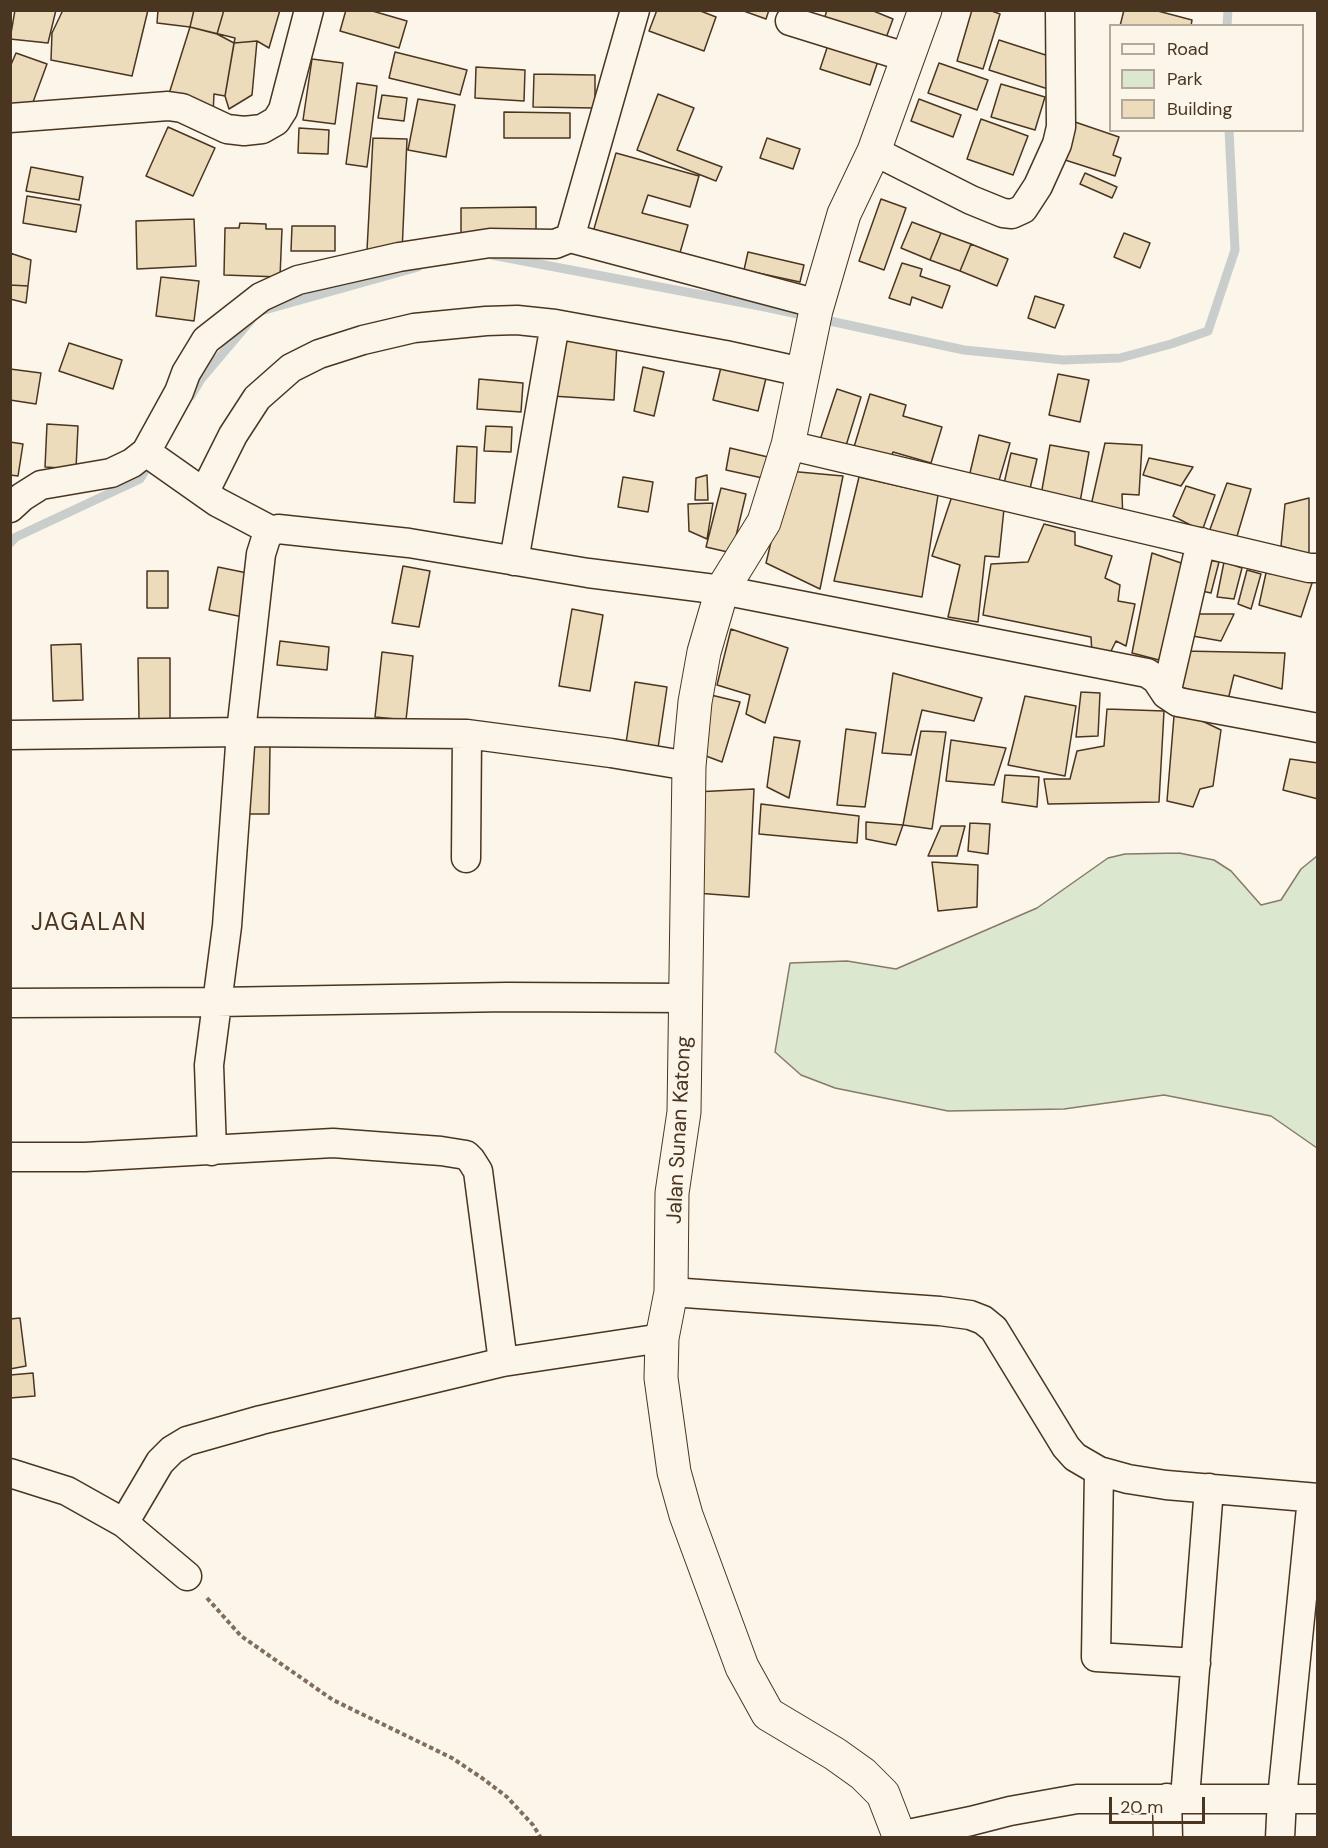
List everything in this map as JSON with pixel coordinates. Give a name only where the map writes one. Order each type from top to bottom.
[{"type":"street","points":[[10,118],[168,106],[182,108],[227,129],[244,131],[262,129],[276,121],[283,110],[309,10]]},
{"type":"street","points":[[570,238],[635,10]]},
{"type":"street","name":"Jalan Sunan Katong","points":[[900,1837],[883,1794],[863,1774],[835,1754],[768,1714],[742,1666],[690,1525],[674,1472],[661,1378],[662,1338],[671,1292],[672,1193],[684,1112],[689,766],[695,702],[704,652],[722,590],[764,522],[788,445],[817,307],[844,214],[874,151],[925,10]]},
{"type":"street","points":[[874,151],[970,200],[1003,213],[1012,214],[1023,209],[1038,186],[1057,144],[1061,126],[1060,10]]},
{"type":"street","points":[[790,21],[909,58]]},
{"type":"street","points":[[10,508],[41,485],[111,473],[150,455],[186,373],[206,340],[261,297],[298,279],[399,257],[490,243],[555,244],[570,238],[817,307]]},
{"type":"street","points":[[196,488],[257,398],[291,368],[319,354],[363,340],[414,328],[451,323],[517,321],[555,324],[725,355],[804,366]]},
{"type":"street","points":[[514,561],[555,324]]},
{"type":"street","points":[[788,445],[1309,568],[1317,568]]},
{"type":"street","points":[[150,455],[196,488],[272,531]]},
{"type":"street","points":[[212,1151],[209,1065],[227,926],[241,732],[261,554],[266,538],[272,531],[278,529],[409,543],[588,573],[722,590],[1147,673],[1156,679],[1166,694],[1178,702],[1317,728]]},
{"type":"street","points":[[1166,694],[1201,542]]},
{"type":"street","points":[[10,735],[241,732],[467,734],[689,766]]},
{"type":"street","points":[[466,858],[467,734]]},
{"type":"street","points":[[10,1003],[217,1002],[507,996],[686,998]]},
{"type":"street","points":[[10,1157],[85,1157],[333,1143],[453,1152],[466,1155],[478,1172],[503,1362]]},
{"type":"street","points":[[671,1292],[940,1311],[983,1320],[994,1329],[1066,1448],[1075,1457],[1100,1471],[1128,1479],[1315,1498],[1282,1798],[1280,1838]]},
{"type":"street","points":[[124,1523],[160,1462],[172,1450],[187,1441],[261,1420],[503,1362],[662,1338]]},
{"type":"street","points":[[1100,1471],[1096,1657],[1196,1663]]},
{"type":"street","points":[[10,1473],[68,1491],[124,1523],[187,1576]]},
{"type":"street","points":[[1168,1838],[1196,1663],[1209,1488]]},
{"type":"street","points":[[900,1837],[1057,1802],[1092,1798],[1317,1799]]},
{"type":"path","points":[[187,1576],[241,1636],[333,1700],[452,1758],[475,1773],[507,1797],[533,1825],[541,1838]]},
{"type":"green space","points":[[1179,853],[1214,860],[1231,871],[1261,905],[1281,900],[1301,869],[1317,856],[1317,1148],[1271,1116],[1164,1095],[1064,1109],[948,1111],[835,1088],[801,1075],[775,1052],[790,963],[847,961],[896,969],[1037,908],[1108,858],[1125,854]]},
{"type":"building","points":[[15,10],[56,10],[48,43],[10,39]]},
{"type":"building","points":[[63,10],[148,10],[132,76],[51,60],[52,33]]},
{"type":"building","points":[[158,10],[194,10],[190,27],[157,23]]},
{"type":"building","points":[[194,10],[224,10],[217,34],[190,27]]},
{"type":"building","points":[[224,10],[280,10],[269,48],[257,41],[234,43],[217,34]]},
{"type":"building","points":[[346,10],[369,10],[407,21],[399,48],[340,31]]},
{"type":"building","points":[[657,10],[698,10],[716,17],[704,51],[649,31]]},
{"type":"building","points":[[741,10],[769,10],[766,19]]},
{"type":"building","points":[[827,10],[871,10],[893,19],[883,46],[823,23]]},
{"type":"building","points":[[972,10],[989,10],[1000,14],[983,69],[957,61]]},
{"type":"building","points":[[1124,10],[1154,10],[1192,20],[1191,24],[1120,24]]},
{"type":"building","points":[[190,27],[235,38],[225,96],[214,94],[213,114],[168,97]]},
{"type":"building","points":[[830,39],[880,55],[870,85],[820,69]]},
{"type":"building","points":[[999,40],[1058,59],[1048,89],[989,70]]},
{"type":"building","points":[[257,41],[252,95],[229,109],[225,96],[234,43]]},
{"type":"building","points":[[395,52],[467,70],[460,95],[389,78]]},
{"type":"building","points":[[16,53],[47,64],[29,113],[10,107],[10,67]]},
{"type":"building","points":[[312,59],[343,63],[335,124],[303,120]]},
{"type":"building","points":[[939,63],[988,80],[977,110],[928,93]]},
{"type":"building","points":[[476,67],[525,70],[524,101],[475,98]]},
{"type":"building","points":[[534,74],[595,75],[595,108],[533,107]]},
{"type":"building","points":[[357,83],[377,86],[367,167],[346,164]]},
{"type":"building","points":[[1001,84],[1045,97],[1035,130],[991,117]]},
{"type":"building","points":[[658,94],[694,108],[677,150],[722,167],[716,181],[637,150]]},
{"type":"building","points":[[382,95],[407,98],[404,121],[378,118]]},
{"type":"building","points":[[418,99],[455,105],[446,157],[408,150]]},
{"type":"building","points":[[919,99],[961,115],[953,137],[911,121]]},
{"type":"building","points":[[504,112],[570,113],[570,138],[504,138]]},
{"type":"building","points":[[981,119],[1028,136],[1013,175],[967,159]]},
{"type":"building","points":[[1075,122],[1119,137],[1113,155],[1121,158],[1115,176],[1062,159]]},
{"type":"building","points":[[168,127],[215,148],[193,196],[146,176]]},
{"type":"building","points":[[299,128],[329,130],[328,154],[298,153]]},
{"type":"building","points":[[373,138],[407,139],[402,252],[367,250]]},
{"type":"building","points":[[767,138],[800,149],[793,169],[760,158]]},
{"type":"building","points":[[616,153],[699,176],[690,207],[648,195],[642,213],[688,225],[677,263],[591,239]]},
{"type":"building","points":[[31,167],[83,177],[79,200],[26,191]]},
{"type":"building","points":[[1085,173],[1117,187],[1112,198],[1080,184]]},
{"type":"building","points":[[27,196],[81,205],[76,232],[23,223]]},
{"type":"building","points":[[881,199],[906,208],[884,270],[859,261]]},
{"type":"building","points":[[536,207],[536,238],[461,238],[461,208]]},
{"type":"building","points":[[194,219],[196,266],[137,269],[136,221]]},
{"type":"building","points":[[912,222],[941,233],[930,260],[901,248]]},
{"type":"building","points":[[240,223],[266,224],[266,229],[282,229],[280,277],[224,275],[225,228],[239,228]]},
{"type":"building","points":[[292,226],[335,226],[335,251],[291,251]]},
{"type":"building","points":[[941,233],[971,244],[960,271],[930,260]]},
{"type":"building","points":[[1124,233],[1150,243],[1140,268],[1114,257]]},
{"type":"building","points":[[971,244],[1008,259],[997,286],[960,271]]},
{"type":"building","points":[[748,252],[804,265],[800,282],[744,270]]},
{"type":"building","points":[[10,253],[31,260],[28,286],[10,285]]},
{"type":"building","points":[[902,263],[922,269],[920,276],[950,286],[942,308],[912,297],[910,305],[889,298]]},
{"type":"building","points":[[161,277],[199,281],[194,321],[156,316]]},
{"type":"building","points":[[10,285],[28,286],[26,303],[10,299]]},
{"type":"building","points":[[1035,296],[1064,305],[1055,328],[1028,318]]},
{"type":"building","points":[[556,339],[617,342],[614,400],[552,396]]},
{"type":"building","points":[[69,343],[122,360],[113,389],[59,371]]},
{"type":"building","points":[[723,359],[768,370],[758,411],[713,400]]},
{"type":"building","points":[[643,367],[664,372],[654,416],[634,411]]},
{"type":"building","points":[[10,369],[41,373],[36,404],[10,400]]},
{"type":"building","points":[[1058,374],[1089,380],[1080,422],[1049,415]]},
{"type":"building","points":[[479,379],[523,383],[521,412],[477,409]]},
{"type":"building","points":[[837,389],[861,397],[845,449],[820,440]]},
{"type":"building","points":[[870,394],[906,405],[903,416],[942,427],[931,463],[893,452],[891,458],[854,447]]},
{"type":"building","points":[[47,424],[78,426],[76,469],[45,467]]},
{"type":"building","points":[[486,426],[512,427],[511,452],[484,451]]},
{"type":"building","points":[[979,435],[1010,443],[998,484],[969,477]]},
{"type":"building","points":[[10,442],[23,444],[18,476],[10,475]]},
{"type":"building","points":[[1105,443],[1142,445],[1139,495],[1122,494],[1123,521],[1090,510]]},
{"type":"building","points":[[1050,445],[1089,452],[1080,502],[1041,495]]},
{"type":"building","points":[[457,446],[477,447],[475,503],[454,502]]},
{"type":"building","points":[[730,448],[772,458],[767,479],[726,470]]},
{"type":"building","points":[[1011,453],[1037,459],[1029,493],[1003,488]]},
{"type":"building","points":[[1149,458],[1193,467],[1181,486],[1143,475]]},
{"type":"building","points":[[788,471],[843,476],[820,589],[766,563]]},
{"type":"building","points":[[707,475],[708,500],[695,500],[696,478]]},
{"type":"building","points":[[623,477],[653,482],[648,512],[618,507]]},
{"type":"building","points":[[859,477],[938,495],[922,597],[834,581]]},
{"type":"building","points":[[1227,483],[1251,489],[1235,543],[1209,532]]},
{"type":"building","points":[[1186,486],[1215,495],[1202,531],[1173,516]]},
{"type":"building","points":[[721,488],[746,494],[732,553],[706,547]]},
{"type":"building","points":[[952,496],[1004,509],[999,557],[985,556],[978,622],[948,617],[960,565],[932,556]]},
{"type":"building","points":[[1309,498],[1309,554],[1281,546],[1285,504]]},
{"type":"building","points":[[713,503],[707,539],[689,531],[688,504]]},
{"type":"building","points":[[1044,524],[1075,532],[1075,545],[1112,556],[1105,578],[1120,585],[1118,601],[1135,604],[1126,646],[1116,641],[1107,659],[1092,654],[1091,637],[983,615],[991,564],[1028,562]]},
{"type":"building","points":[[1152,553],[1184,564],[1159,660],[1132,653]]},
{"type":"building","points":[[1202,559],[1219,562],[1211,593],[1197,590]]},
{"type":"building","points":[[1224,562],[1242,568],[1234,599],[1217,597]]},
{"type":"building","points":[[403,566],[430,571],[419,627],[392,623]]},
{"type":"building","points":[[218,567],[252,574],[243,617],[209,610]]},
{"type":"building","points":[[1247,570],[1261,574],[1251,609],[1238,604]]},
{"type":"building","points":[[147,571],[168,571],[168,608],[147,608]]},
{"type":"building","points":[[1266,573],[1313,580],[1301,617],[1259,605]]},
{"type":"building","points":[[572,609],[603,615],[590,691],[559,686]]},
{"type":"building","points":[[1193,614],[1234,614],[1221,641],[1187,635]]},
{"type":"building","points":[[731,629],[788,648],[765,723],[746,714],[750,695],[717,685]]},
{"type":"building","points":[[280,641],[329,647],[327,670],[277,665]]},
{"type":"building","points":[[81,644],[83,700],[53,701],[51,645]]},
{"type":"building","points":[[1182,651],[1285,653],[1282,689],[1234,675],[1228,700],[1173,685]]},
{"type":"building","points":[[382,652],[413,656],[406,720],[375,717]]},
{"type":"building","points":[[138,658],[170,658],[170,720],[139,720]]},
{"type":"building","points":[[893,673],[982,698],[974,721],[922,710],[911,755],[882,753]]},
{"type":"building","points":[[635,682],[667,687],[658,748],[626,743]]},
{"type":"building","points":[[1081,692],[1100,693],[1098,736],[1076,737]]},
{"type":"building","points":[[711,695],[740,702],[722,762],[698,753]]},
{"type":"building","points":[[1025,696],[1076,706],[1065,776],[1008,765]]},
{"type":"building","points":[[1107,709],[1164,711],[1159,802],[1048,804],[1044,779],[1070,779],[1077,751],[1104,746]]},
{"type":"building","points":[[1174,716],[1198,719],[1221,730],[1213,786],[1200,789],[1193,807],[1167,801]]},
{"type":"building","points":[[846,729],[876,733],[865,807],[837,805]]},
{"type":"building","points":[[921,731],[946,732],[932,829],[903,825]]},
{"type":"building","points":[[774,737],[800,741],[789,798],[767,787]]},
{"type":"building","points":[[951,740],[1006,748],[994,785],[946,781]]},
{"type":"building","points":[[243,746],[270,746],[269,814],[241,814]]},
{"type":"building","points":[[1290,759],[1318,763],[1318,799],[1283,790]]},
{"type":"building","points":[[1005,775],[1039,777],[1037,807],[1002,802]]},
{"type":"building","points":[[754,789],[749,897],[696,893],[695,792]]},
{"type":"building","points":[[761,804],[859,816],[857,843],[759,834]]},
{"type":"building","points":[[866,822],[903,825],[896,845],[866,839]]},
{"type":"building","points":[[970,823],[990,824],[988,854],[968,851]]},
{"type":"building","points":[[941,826],[965,826],[957,856],[928,856]]},
{"type":"building","points":[[932,862],[978,865],[977,907],[938,911]]},
{"type":"building","points":[[20,1318],[26,1366],[10,1369],[10,1319]]},
{"type":"building","points":[[33,1373],[35,1396],[10,1398],[10,1375]]},
{"type":"waterway","points":[[1227,24],[1228,10]]},
{"type":"waterway","points":[[492,255],[765,307],[964,350],[1063,360],[1120,358],[1208,331],[1235,250],[1229,132]]},
{"type":"waterway","points":[[261,311],[418,267]]},
{"type":"waterway","points":[[191,396],[201,379],[251,320]]},
{"type":"waterway","points":[[10,543],[16,537],[140,479],[151,461]]},
{"type":"district","name":"JAGALAN","points":[[89,924]]}]
